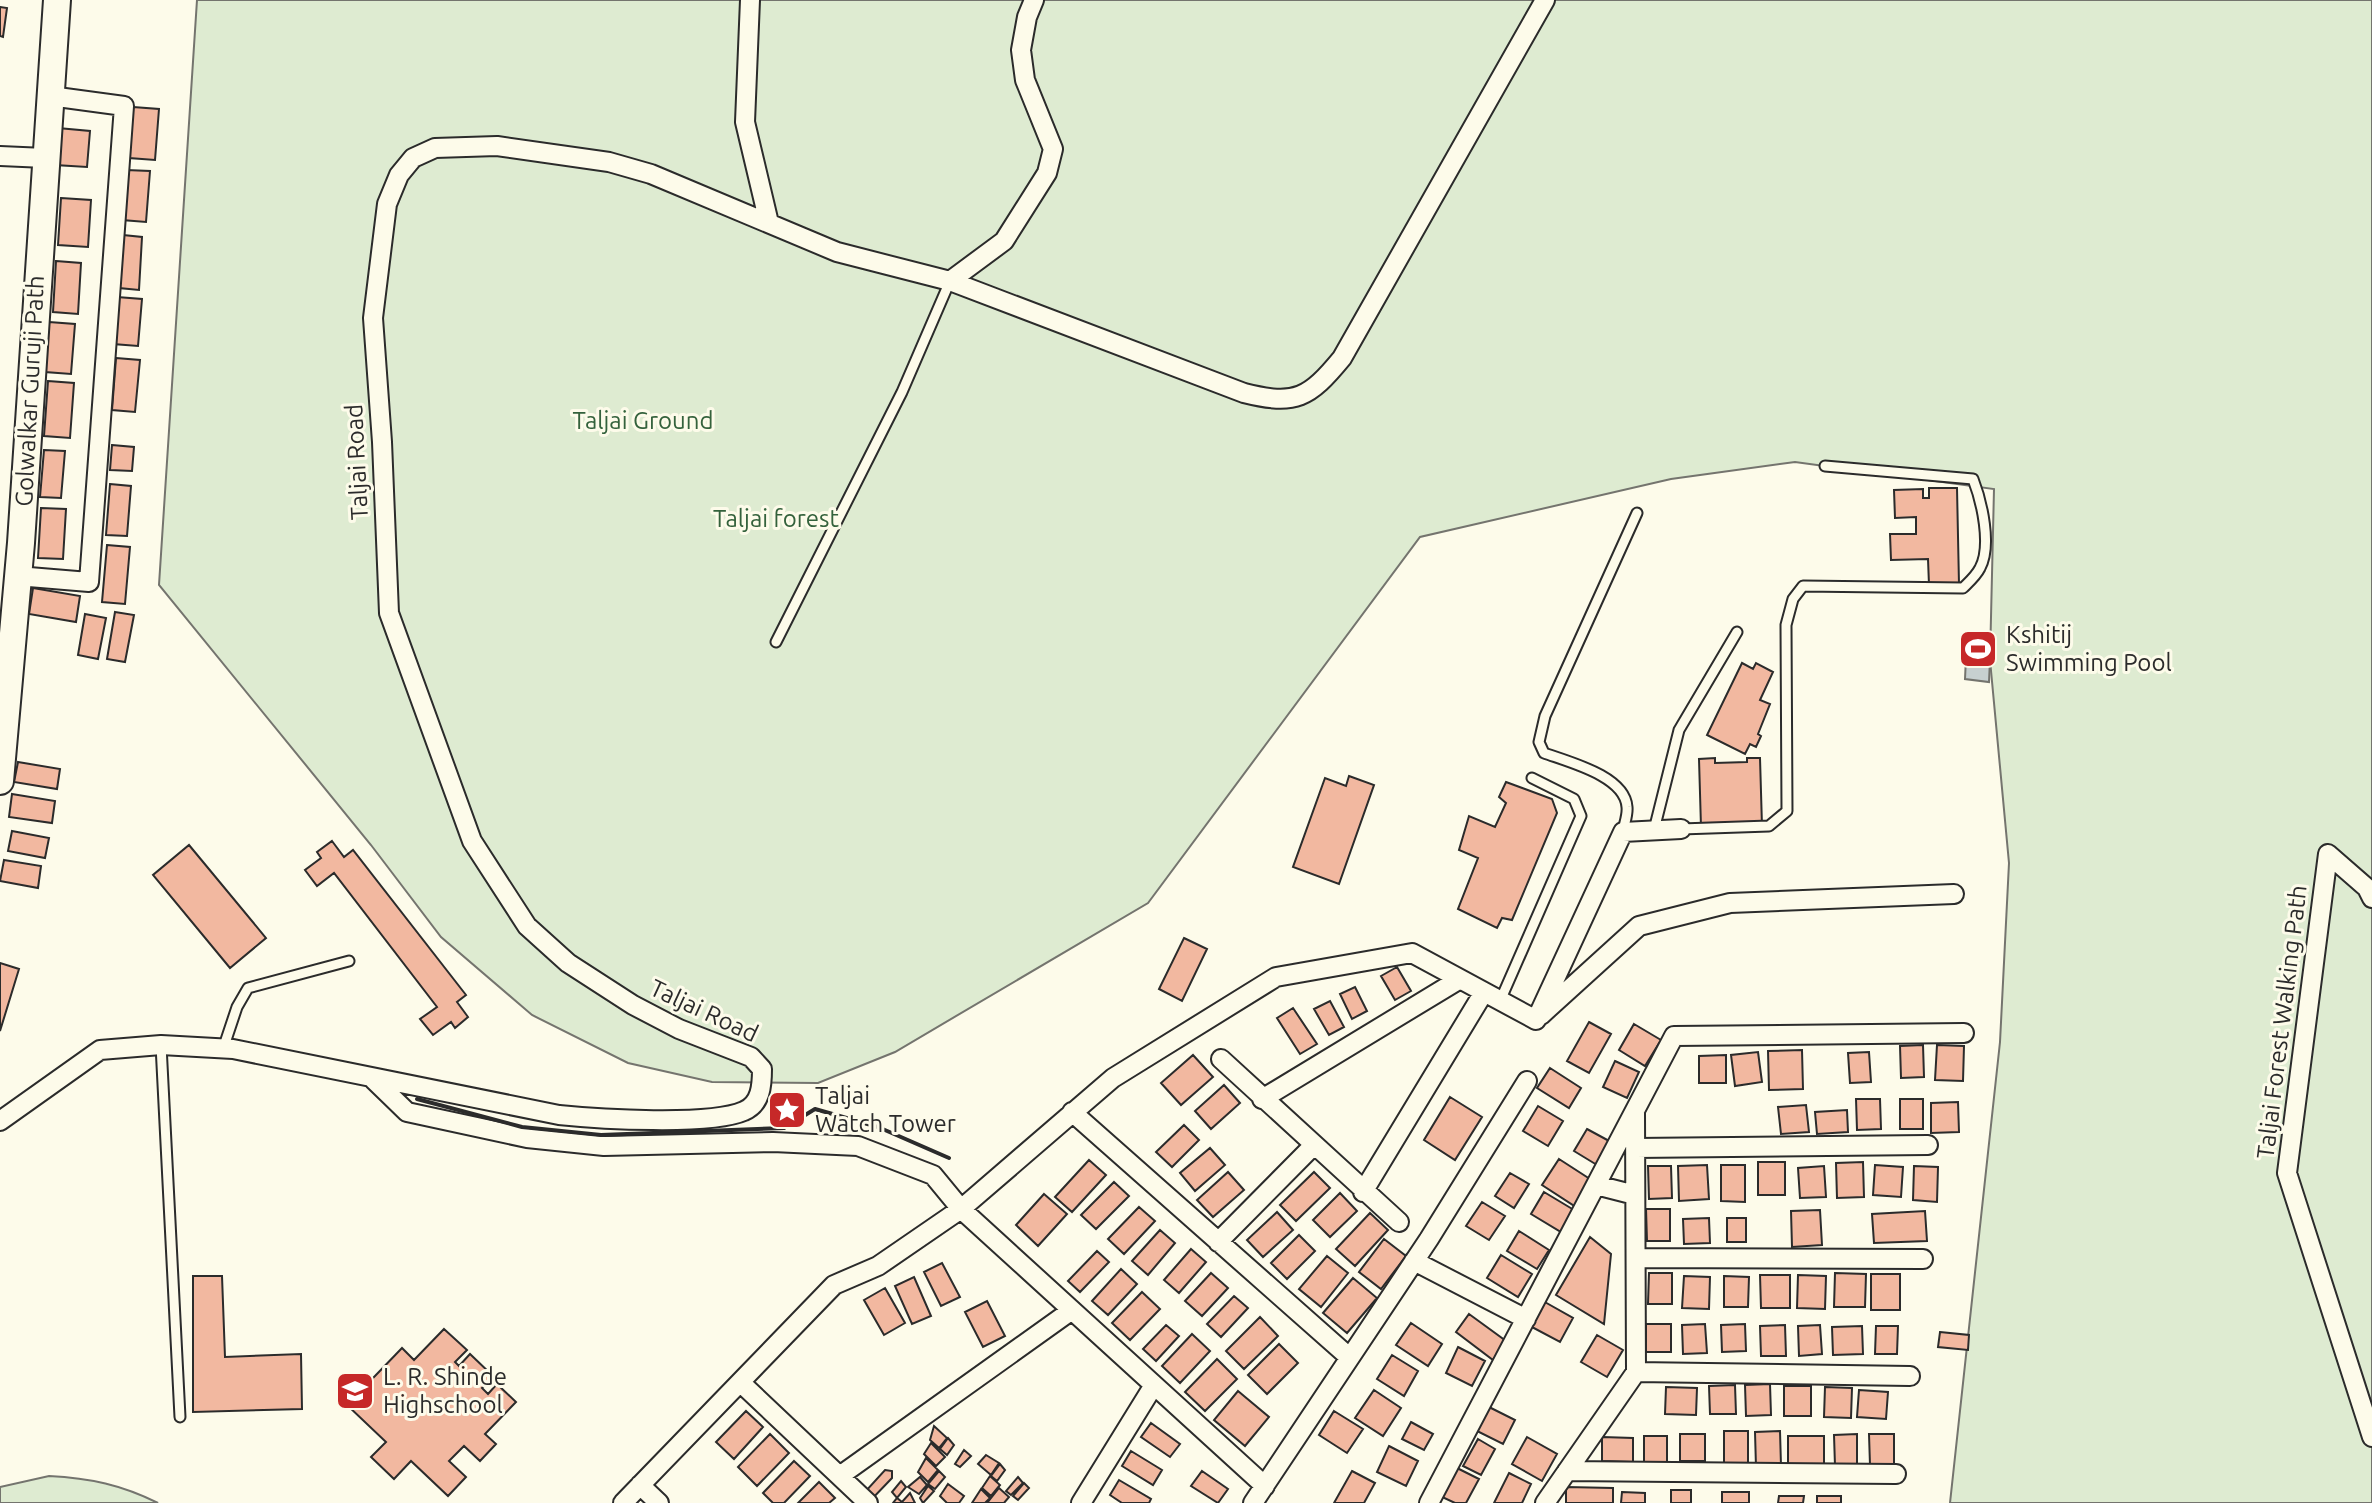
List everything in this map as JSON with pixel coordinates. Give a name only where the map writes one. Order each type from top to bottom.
[{"type":"street","name":"Golwalkar Guruji Path","points":[[0,781],[7,629],[17,576],[57,0]]},
{"type":"street","points":[[750,0],[745,122],[769,223]]},
{"type":"street","points":[[950,281],[1004,241],[1047,173],[1053,149],[1025,80],[1021,50],[1027,17],[1034,0]]},
{"type":"street","name":"Taljai Road","points":[[0,1121],[100,1050],[161,1045],[223,1049],[497,1104],[600,1120],[718,1117],[746,1111],[762,1093],[762,1069],[751,1057],[719,1041],[679,1029],[633,1005],[568,963],[527,926],[472,841],[389,613],[373,318],[387,204],[399,175],[413,158],[435,148],[497,146],[609,162],[651,174],[837,252],[950,281],[1244,393],[1273,400],[1317,389],[1342,358],[1545,0]]},
{"type":"street","points":[[17,576],[89,582],[124,106],[50,96]]},
{"type":"street","points":[[0,156],[45,158]]},
{"type":"street","points":[[1536,1020],[1623,832],[1681,829]]},
{"type":"street","name":"Taljai Forest Walking Path","points":[[2372,898],[2367,888],[2328,854],[2287,1173],[2372,1437]]},
{"type":"street","points":[[1536,1020],[1639,926],[1730,903],[1954,894]]},
{"type":"street","points":[[623,1503],[834,1285],[878,1266],[961,1209],[1113,1078],[1276,977],[1412,953],[1536,1020]]},
{"type":"street","points":[[1262,1099],[1460,979]]},
{"type":"street","points":[[1363,1192],[1492,997]]},
{"type":"street","points":[[1429,1503],[1674,1036],[1964,1033]]},
{"type":"street","points":[[1221,1059],[1399,1222]]},
{"type":"street","points":[[371,1077],[407,1112],[527,1138],[604,1146],[773,1142],[858,1146],[933,1175],[961,1209],[1265,1486]]},
{"type":"street","points":[[1253,1503],[1414,1261],[1527,1081]]},
{"type":"street","points":[[1545,1503],[1636,1372],[1635,1110]]},
{"type":"street","points":[[1072,1112],[1349,1357]]},
{"type":"street","points":[[1636,1148],[1928,1145]]},
{"type":"street","points":[[1218,1242],[1313,1146]]},
{"type":"street","points":[[1596,1185],[1635,1195]]},
{"type":"street","points":[[1637,1258],[1923,1259]]},
{"type":"street","points":[[1414,1261],[1526,1319]]},
{"type":"street","points":[[841,1475],[1072,1310]]},
{"type":"street","points":[[1636,1372],[1910,1376]]},
{"type":"street","points":[[741,1383],[868,1503]]},
{"type":"street","points":[[1081,1503],[1154,1385]]},
{"type":"street","points":[[1567,1471],[1896,1474]]},
{"type":"street","points":[[640,1485],[659,1503]]},
{"type":"lane","points":[[776,642],[902,392],[950,281]]},
{"type":"lane","points":[[1681,829],[1769,826],[1787,811],[1786,625],[1793,599],[1803,586],[1963,588],[1982,566],[1985,547],[1978,492],[1973,479],[1825,466]]},
{"type":"lane","points":[[1623,832],[1628,809],[1625,796],[1613,782],[1544,753],[1539,742],[1545,716],[1637,513]]},
{"type":"lane","points":[[1654,830],[1679,730],[1737,632]]},
{"type":"lane","points":[[1492,997],[1581,816],[1574,799],[1532,778]]},
{"type":"lane","points":[[223,1049],[237,1007],[248,988],[349,961]]},
{"type":"lane","points":[[161,1045],[180,1417]]},
{"type":"green space","name":"Taljai forest","points":[[197,0],[2372,0],[2372,1503],[1950,1503],[2000,1042],[2009,863],[1990,660],[1994,489],[1795,462],[1671,479],[1420,537],[1148,903],[895,1052],[818,1083],[712,1082],[628,1063],[532,1015],[441,937],[371,845],[159,585]]},
{"type":"green space","points":[[49,1476],[105,1484],[132,1491],[158,1503],[0,1503],[0,1487]]},
{"type":"shaded area","name":"Kshitij Swimming Pool","points":[[1967,635],[1991,637],[1989,682],[1965,679]]},
{"type":"building","points":[[0,7],[7,8],[3,37],[0,36]]},
{"type":"building","points":[[133,107],[159,109],[155,160],[129,158]]},
{"type":"building","points":[[58,128],[90,131],[87,167],[55,165]]},
{"type":"building","points":[[126,170],[150,171],[146,222],[122,220]]},
{"type":"building","points":[[61,198],[91,200],[88,247],[58,245]]},
{"type":"building","points":[[123,235],[142,237],[139,290],[119,288]]},
{"type":"building","points":[[56,261],[81,263],[78,314],[53,312]]},
{"type":"building","points":[[117,297],[142,299],[138,346],[113,344]]},
{"type":"building","points":[[49,322],[75,324],[71,374],[45,372]]},
{"type":"building","points":[[116,358],[140,360],[135,412],[112,410]]},
{"type":"building","points":[[48,381],[74,383],[70,438],[44,436]]},
{"type":"building","points":[[112,445],[134,447],[132,471],[110,470]]},
{"type":"building","points":[[44,450],[65,451],[61,498],[40,497]]},
{"type":"building","points":[[110,484],[131,486],[127,536],[106,535]]},
{"type":"building","points":[[1929,488],[1957,488],[1959,584],[1929,585],[1928,559],[1891,560],[1890,534],[1916,534],[1916,517],[1895,518],[1894,490],[1923,489],[1923,498],[1929,498]]},
{"type":"building","points":[[41,508],[66,509],[63,559],[38,558]]},
{"type":"building","points":[[107,545],[130,547],[125,604],[102,602]]},
{"type":"building","points":[[33,588],[80,596],[76,622],[29,614]]},
{"type":"building","points":[[115,612],[134,615],[125,662],[107,659]]},
{"type":"building","points":[[85,614],[106,618],[98,659],[78,655]]},
{"type":"building","points":[[1742,663],[1753,669],[1756,663],[1773,672],[1760,700],[1770,704],[1758,734],[1761,736],[1756,747],[1750,744],[1745,754],[1707,735]]},
{"type":"building","points":[[1715,758],[1715,763],[1747,762],[1747,758],[1760,758],[1762,826],[1713,823],[1713,826],[1701,827],[1699,759]]},
{"type":"building","points":[[18,762],[60,769],[57,789],[14,782]]},
{"type":"building","points":[[1349,776],[1374,785],[1339,884],[1293,867],[1325,778],[1346,786]]},
{"type":"building","points":[[1506,782],[1552,799],[1557,813],[1512,920],[1502,918],[1497,928],[1458,909],[1478,858],[1459,850],[1469,816],[1495,827],[1506,803],[1499,797]]},
{"type":"building","points":[[12,794],[55,801],[52,823],[9,817]]},
{"type":"building","points":[[12,831],[49,838],[45,858],[8,851]]},
{"type":"building","points":[[332,841],[344,857],[353,850],[466,995],[457,1002],[468,1017],[455,1028],[451,1022],[433,1035],[420,1019],[437,1007],[334,873],[317,886],[305,870],[321,858],[317,852]]},
{"type":"building","points":[[189,845],[266,938],[230,968],[153,875]]},
{"type":"building","points":[[4,860],[41,866],[38,888],[0,881]]},
{"type":"building","points":[[1184,938],[1207,949],[1182,1001],[1159,989]]},
{"type":"building","points":[[0,963],[19,969],[0,1031]]},
{"type":"building","points":[[1397,967],[1411,991],[1395,1000],[1381,976]]},
{"type":"building","points":[[1355,987],[1367,1011],[1352,1019],[1340,994]]},
{"type":"building","points":[[1330,1001],[1344,1027],[1329,1035],[1314,1009]]},
{"type":"building","points":[[1293,1008],[1317,1044],[1300,1054],[1277,1018]]},
{"type":"building","points":[[1589,1022],[1611,1034],[1589,1073],[1567,1061]]},
{"type":"building","points":[[1634,1024],[1661,1040],[1645,1066],[1619,1050]]},
{"type":"building","points":[[1923,1045],[1924,1077],[1901,1078],[1900,1046]]},
{"type":"building","points":[[1937,1045],[1964,1046],[1963,1081],[1935,1080]]},
{"type":"building","points":[[1802,1050],[1803,1089],[1769,1090],[1768,1051]]},
{"type":"building","points":[[1758,1052],[1762,1082],[1735,1086],[1731,1055]]},
{"type":"building","points":[[1869,1052],[1871,1082],[1850,1083],[1848,1053]]},
{"type":"building","points":[[1193,1055],[1213,1077],[1181,1105],[1161,1083]]},
{"type":"building","points":[[1726,1055],[1726,1083],[1699,1083],[1699,1056]]},
{"type":"building","points":[[1615,1061],[1639,1072],[1627,1098],[1603,1087]]},
{"type":"building","points":[[1550,1068],[1581,1088],[1569,1108],[1537,1088]]},
{"type":"building","points":[[1224,1085],[1240,1103],[1211,1129],[1195,1111]]},
{"type":"building","points":[[1450,1097],[1482,1117],[1455,1160],[1424,1140]]},
{"type":"building","points":[[1856,1099],[1880,1099],[1881,1129],[1857,1130]]},
{"type":"building","points":[[1900,1099],[1923,1099],[1923,1129],[1900,1129]]},
{"type":"building","points":[[1958,1102],[1959,1132],[1931,1133],[1931,1103]]},
{"type":"building","points":[[1806,1105],[1809,1132],[1781,1134],[1778,1107]]},
{"type":"building","points":[[1538,1106],[1563,1121],[1548,1146],[1523,1131]]},
{"type":"building","points":[[1847,1110],[1848,1132],[1817,1134],[1815,1112]]},
{"type":"building","points":[[1184,1125],[1199,1140],[1172,1167],[1156,1152]]},
{"type":"building","points":[[1587,1129],[1611,1142],[1597,1165],[1574,1151]]},
{"type":"building","points":[[1210,1148],[1225,1165],[1195,1191],[1180,1173]]},
{"type":"building","points":[[1559,1159],[1593,1181],[1576,1207],[1542,1185]]},
{"type":"building","points":[[1089,1160],[1106,1175],[1072,1212],[1055,1197]]},
{"type":"building","points":[[1758,1162],[1785,1162],[1785,1195],[1758,1195]]},
{"type":"building","points":[[1863,1162],[1864,1197],[1837,1198],[1836,1163]]},
{"type":"building","points":[[1707,1165],[1709,1199],[1679,1201],[1678,1166]]},
{"type":"building","points":[[1721,1165],[1745,1165],[1745,1202],[1721,1201]]},
{"type":"building","points":[[1875,1165],[1903,1167],[1901,1197],[1873,1195]]},
{"type":"building","points":[[1648,1166],[1671,1166],[1672,1198],[1649,1199]]},
{"type":"building","points":[[1824,1166],[1826,1197],[1800,1198],[1798,1168]]},
{"type":"building","points":[[1914,1166],[1938,1167],[1937,1202],[1913,1200]]},
{"type":"building","points":[[1228,1172],[1244,1190],[1213,1217],[1197,1200]]},
{"type":"building","points":[[1314,1172],[1330,1188],[1296,1221],[1280,1205]]},
{"type":"building","points":[[1510,1173],[1529,1184],[1514,1208],[1495,1196]]},
{"type":"building","points":[[1114,1182],[1129,1196],[1096,1229],[1081,1215]]},
{"type":"building","points":[[1544,1192],[1574,1210],[1561,1232],[1531,1214]]},
{"type":"building","points":[[1340,1193],[1357,1211],[1330,1237],[1313,1220]]},
{"type":"building","points":[[1044,1194],[1067,1214],[1038,1246],[1016,1225]]},
{"type":"building","points":[[1482,1202],[1505,1216],[1489,1240],[1466,1226]]},
{"type":"building","points":[[1139,1207],[1155,1221],[1124,1254],[1108,1239]]},
{"type":"building","points":[[1646,1209],[1670,1209],[1670,1241],[1647,1241]]},
{"type":"building","points":[[1820,1210],[1822,1245],[1792,1247],[1791,1211]]},
{"type":"building","points":[[1925,1211],[1927,1241],[1874,1243],[1872,1214]]},
{"type":"building","points":[[1277,1212],[1293,1230],[1263,1257],[1247,1240]]},
{"type":"building","points":[[1370,1213],[1388,1230],[1355,1266],[1336,1249]]},
{"type":"building","points":[[1709,1218],[1710,1243],[1684,1244],[1683,1219]]},
{"type":"building","points":[[1727,1218],[1746,1218],[1746,1242],[1727,1242]]},
{"type":"building","points":[[1160,1230],[1175,1243],[1148,1275],[1132,1261]]},
{"type":"building","points":[[1519,1231],[1549,1250],[1537,1269],[1507,1251]]},
{"type":"building","points":[[1299,1235],[1315,1251],[1287,1279],[1271,1263]]},
{"type":"building","points":[[1590,1237],[1611,1254],[1604,1324],[1556,1295]]},
{"type":"building","points":[[1384,1239],[1406,1256],[1381,1289],[1359,1272]]},
{"type":"building","points":[[1191,1249],[1206,1262],[1179,1293],[1164,1280]]},
{"type":"building","points":[[1097,1251],[1109,1262],[1080,1292],[1068,1281]]},
{"type":"building","points":[[1501,1255],[1532,1274],[1518,1297],[1487,1278]]},
{"type":"building","points":[[1327,1256],[1348,1273],[1321,1307],[1299,1289]]},
{"type":"building","points":[[942,1263],[960,1297],[941,1306],[924,1272]]},
{"type":"building","points":[[1121,1269],[1137,1284],[1108,1315],[1092,1301]]},
{"type":"building","points":[[1211,1273],[1228,1288],[1202,1316],[1185,1301]]},
{"type":"building","points":[[1649,1273],[1672,1273],[1672,1304],[1648,1304]]},
{"type":"building","points":[[1835,1273],[1866,1274],[1865,1307],[1834,1307]]},
{"type":"building","points":[[1871,1274],[1900,1274],[1900,1310],[1871,1310]]},
{"type":"building","points":[[1760,1275],[1790,1275],[1790,1308],[1761,1308]]},
{"type":"building","points":[[1798,1275],[1826,1276],[1825,1309],[1797,1308]]},
{"type":"building","points":[[193,1276],[222,1276],[225,1357],[301,1354],[302,1409],[193,1412]]},
{"type":"building","points":[[1684,1276],[1710,1277],[1709,1309],[1682,1308]]},
{"type":"building","points":[[1724,1276],[1749,1277],[1748,1307],[1724,1307]]},
{"type":"building","points":[[914,1277],[931,1316],[912,1324],[895,1286]]},
{"type":"building","points":[[1353,1278],[1377,1298],[1347,1333],[1323,1313]]},
{"type":"building","points":[[885,1288],[905,1323],[884,1335],[864,1300]]},
{"type":"building","points":[[1142,1292],[1160,1309],[1130,1340],[1112,1323]]},
{"type":"building","points":[[1234,1296],[1248,1308],[1221,1337],[1207,1324]]},
{"type":"building","points":[[987,1301],[1005,1336],[983,1347],[965,1312]]},
{"type":"building","points":[[1543,1301],[1573,1318],[1560,1342],[1530,1326]]},
{"type":"building","points":[[1469,1314],[1506,1341],[1493,1360],[1456,1332]]},
{"type":"building","points":[[1260,1317],[1278,1336],[1244,1369],[1226,1351]]},
{"type":"building","points":[[1411,1323],[1442,1344],[1428,1366],[1396,1345]]},
{"type":"building","points":[[1646,1324],[1671,1324],[1671,1352],[1646,1352]]},
{"type":"building","points":[[1705,1324],[1707,1353],[1683,1354],[1682,1325]]},
{"type":"building","points":[[1745,1324],[1746,1351],[1722,1352],[1721,1325]]},
{"type":"building","points":[[1166,1325],[1179,1336],[1156,1361],[1143,1349]]},
{"type":"building","points":[[1785,1325],[1786,1356],[1761,1356],[1760,1326]]},
{"type":"building","points":[[1820,1325],[1822,1354],[1799,1356],[1798,1326]]},
{"type":"building","points":[[1862,1326],[1863,1354],[1833,1355],[1832,1327]]},
{"type":"building","points":[[1876,1326],[1898,1326],[1897,1354],[1875,1354]]},
{"type":"building","points":[[444,1329],[467,1350],[455,1362],[459,1366],[470,1354],[493,1376],[482,1388],[488,1394],[497,1384],[516,1402],[485,1434],[496,1444],[480,1461],[464,1446],[449,1461],[466,1477],[448,1496],[411,1461],[394,1479],[371,1457],[386,1442],[347,1405],[402,1348],[414,1360]]},
{"type":"building","points":[[1940,1332],[1969,1335],[1968,1350],[1938,1347]]},
{"type":"building","points":[[1192,1334],[1210,1351],[1180,1383],[1162,1366]]},
{"type":"building","points":[[1597,1335],[1623,1350],[1607,1377],[1581,1362]]},
{"type":"building","points":[[1279,1344],[1298,1363],[1267,1394],[1248,1375]]},
{"type":"building","points":[[1458,1347],[1485,1361],[1472,1386],[1446,1373]]},
{"type":"building","points":[[1392,1355],[1418,1371],[1404,1396],[1377,1379]]},
{"type":"building","points":[[1217,1359],[1237,1379],[1205,1411],[1185,1392]]},
{"type":"building","points":[[1770,1384],[1771,1415],[1746,1416],[1745,1385]]},
{"type":"building","points":[[1735,1385],[1736,1414],[1710,1414],[1709,1386]]},
{"type":"building","points":[[1784,1386],[1811,1386],[1811,1416],[1784,1416]]},
{"type":"building","points":[[1666,1387],[1697,1388],[1696,1415],[1665,1414]]},
{"type":"building","points":[[1825,1387],[1852,1388],[1851,1418],[1824,1417]]},
{"type":"building","points":[[1374,1390],[1401,1408],[1383,1436],[1355,1418]]},
{"type":"building","points":[[1859,1390],[1888,1392],[1886,1419],[1857,1417]]},
{"type":"building","points":[[1238,1391],[1269,1417],[1245,1446],[1214,1420]]},
{"type":"building","points":[[1487,1406],[1515,1420],[1503,1444],[1475,1430]]},
{"type":"building","points":[[746,1411],[763,1427],[734,1459],[716,1442]]},
{"type":"building","points":[[1334,1411],[1363,1429],[1347,1453],[1319,1435]]},
{"type":"building","points":[[1411,1422],[1433,1434],[1424,1450],[1402,1439]]},
{"type":"building","points":[[1151,1423],[1180,1444],[1170,1457],[1141,1437]]},
{"type":"building","points":[[934,1426],[947,1438],[939,1448],[930,1440]]},
{"type":"building","points":[[1724,1431],[1748,1431],[1748,1463],[1724,1463]]},
{"type":"building","points":[[1780,1431],[1781,1466],[1756,1467],[1755,1432]]},
{"type":"building","points":[[770,1434],[789,1453],[757,1486],[738,1467]]},
{"type":"building","points":[[1680,1434],[1705,1434],[1705,1461],[1680,1461]]},
{"type":"building","points":[[1857,1434],[1857,1466],[1835,1466],[1834,1435]]},
{"type":"building","points":[[1869,1434],[1894,1434],[1894,1465],[1870,1465]]},
{"type":"building","points":[[1644,1436],[1667,1436],[1667,1463],[1644,1463]]},
{"type":"building","points":[[1788,1436],[1824,1436],[1824,1464],[1788,1464]]},
{"type":"building","points":[[1527,1437],[1557,1454],[1542,1481],[1512,1464]]},
{"type":"building","points":[[1602,1437],[1633,1438],[1633,1462],[1602,1461]]},
{"type":"building","points":[[948,1438],[954,1445],[947,1455],[940,1449]]},
{"type":"building","points":[[1478,1439],[1495,1449],[1481,1475],[1463,1466]]},
{"type":"building","points":[[931,1443],[945,1457],[936,1466],[924,1454]]},
{"type":"building","points":[[1389,1446],[1418,1461],[1406,1486],[1377,1472]]},
{"type":"building","points":[[964,1450],[971,1456],[960,1467],[955,1464]]},
{"type":"building","points":[[1131,1451],[1162,1470],[1153,1485],[1122,1466]]},
{"type":"building","points":[[986,1455],[999,1463],[991,1475],[978,1464]]},
{"type":"building","points":[[926,1458],[938,1470],[928,1482],[918,1472]]},
{"type":"building","points":[[794,1461],[810,1476],[784,1503],[773,1503],[763,1493]]},
{"type":"building","points":[[1000,1464],[1005,1470],[997,1481],[991,1476]]},
{"type":"building","points":[[1455,1467],[1479,1479],[1466,1503],[1455,1503],[1440,1496]]},
{"type":"building","points":[[885,1470],[892,1471],[892,1478],[870,1501],[864,1493]]},
{"type":"building","points":[[939,1471],[945,1477],[935,1489],[928,1484]]},
{"type":"building","points":[[1202,1471],[1228,1489],[1218,1503],[1191,1486]]},
{"type":"building","points":[[1352,1471],[1375,1483],[1364,1503],[1334,1503]]},
{"type":"building","points":[[1509,1473],[1531,1484],[1522,1503],[1494,1503]]},
{"type":"building","points":[[990,1476],[1000,1485],[991,1496],[982,1488]]},
{"type":"building","points":[[920,1477],[927,1485],[919,1494],[908,1487]]},
{"type":"building","points":[[1018,1477],[1023,1483],[1011,1495],[1006,1491]]},
{"type":"building","points":[[1119,1480],[1151,1499],[1149,1503],[1122,1503],[1110,1495]]},
{"type":"building","points":[[901,1481],[906,1487],[897,1498],[892,1492]]},
{"type":"building","points":[[819,1482],[835,1498],[829,1503],[798,1503]]},
{"type":"building","points":[[1024,1483],[1029,1488],[1018,1500],[1013,1496]]},
{"type":"building","points":[[948,1484],[964,1496],[959,1503],[947,1503],[940,1496]]},
{"type":"building","points":[[928,1486],[934,1491],[923,1503],[920,1498]]},
{"type":"building","points":[[1566,1487],[1613,1488],[1613,1503],[1566,1503]]},
{"type":"building","points":[[999,1488],[1009,1497],[1004,1503],[987,1503]]},
{"type":"building","points":[[981,1489],[990,1498],[985,1503],[972,1503]]},
{"type":"building","points":[[1671,1490],[1691,1490],[1691,1503],[1671,1503]]},
{"type":"building","points":[[1622,1492],[1645,1493],[1645,1503],[1621,1503]]},
{"type":"building","points":[[1722,1492],[1749,1492],[1749,1503],[1722,1503]]},
{"type":"building","points":[[910,1493],[915,1503],[893,1503],[897,1498],[902,1502]]},
{"type":"building","points":[[1779,1496],[1804,1496],[1803,1503],[1778,1503]]},
{"type":"building","points":[[1817,1496],[1841,1496],[1841,1503],[1817,1503]]},
{"type":"wall","points":[[417,1099],[522,1127],[601,1135],[784,1128],[815,1109],[878,1127],[949,1158]]},
{"type":"place","name":"Kshitij Swimming Pool","points":[[1978,649]]},
{"type":"place","name":"Taljai Watch Tower","points":[[787,1110]]},
{"type":"place","name":"L. R. Shinde Highschool","points":[[355,1391]]},
{"type":"park label","name":"Taljai Ground","points":[[643,421]]}]
